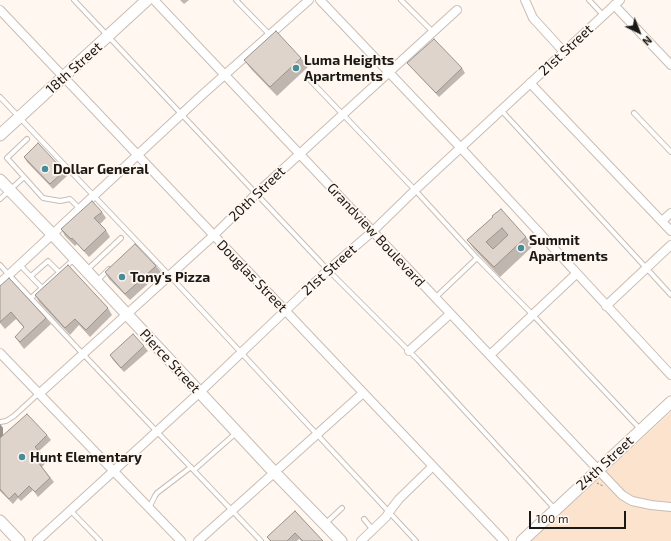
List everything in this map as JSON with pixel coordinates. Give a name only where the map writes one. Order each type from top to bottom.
[{"type":"main road","name":"18th Street","points":[[0,135],[147,0]]},
{"type":"main road","name":"Pierce Street","points":[[0,180],[75,258],[274,472],[341,541]]},
{"type":"main road","name":"24th Street","points":[[522,541],[671,402]]},
{"type":"main road","points":[[0,521],[19,541]]},
{"type":"street","name":"Grandview Boulevard","points":[[154,0],[622,495],[632,501],[651,505],[671,506]]},
{"type":"street","points":[[0,283],[224,75],[309,0]]},
{"type":"street","points":[[320,0],[461,148],[671,376]]},
{"type":"street","points":[[525,0],[533,18],[564,52]]},
{"type":"street","points":[[617,3],[671,65]]},
{"type":"street","name":"21st Street","points":[[38,541],[617,3]]},
{"type":"street","name":"Douglas Street","points":[[0,10],[504,541]]},
{"type":"street","name":"20th Street","points":[[40,393],[213,236],[299,154],[457,10]]},
{"type":"street","points":[[530,83],[671,231]]},
{"type":"street","points":[[662,221],[671,213]]},
{"type":"street","points":[[606,306],[671,245]]},
{"type":"street","points":[[490,355],[576,274]]},
{"type":"street","points":[[409,351],[450,314]]},
{"type":"street","points":[[0,353],[181,541]]},
{"type":"street","points":[[198,541],[363,393]]},
{"type":"street","points":[[361,541],[386,518],[399,499],[433,466]]},
{"type":"lane","points":[[74,0],[328,270],[409,351],[555,510]]},
{"type":"lane","points":[[236,0],[269,34]]},
{"type":"lane","points":[[402,0],[433,32]]},
{"type":"lane","points":[[589,0],[603,15]]},
{"type":"lane","points":[[310,80],[344,114],[477,258],[641,430]]},
{"type":"lane","points":[[0,97],[169,275],[416,541]]},
{"type":"lane","points":[[501,110],[671,295]]},
{"type":"lane","points":[[634,113],[671,152]]},
{"type":"lane","points":[[27,140],[7,158],[44,198],[60,201],[70,200],[80,209]]},
{"type":"lane","points":[[0,199],[24,177]]},
{"type":"lane","points":[[86,270],[121,238]]},
{"type":"lane","points":[[132,247],[138,242]]},
{"type":"lane","points":[[31,298],[75,258]]},
{"type":"lane","points":[[436,298],[477,258]]},
{"type":"lane","points":[[31,276],[48,261],[59,272]]},
{"type":"lane","points":[[0,265],[82,354],[261,541]]},
{"type":"lane","points":[[20,265],[42,288]]},
{"type":"lane","points":[[96,281],[112,267]]},
{"type":"lane","points":[[0,422],[8,420],[14,416],[40,393]]},
{"type":"lane","points":[[149,508],[157,493],[192,468],[237,432]]},
{"type":"lane","points":[[325,524],[342,508]]},
{"type":"lane","points":[[70,510],[100,541]]},
{"type":"lane","points":[[364,519],[373,530]]},
{"type":"shaded area","points":[[671,412],[671,541],[530,541]]},
{"type":"building","points":[[276,31],[301,58],[270,87],[244,60]]},
{"type":"building","points":[[434,39],[462,68],[436,93],[407,63]]},
{"type":"building","points":[[38,143],[64,171],[50,184],[24,157]]},
{"type":"building","points":[[92,201],[102,212],[94,218],[106,230],[84,251],[61,229]]},
{"type":"building","points":[[501,209],[526,237],[494,267],[467,240],[493,217],[492,216]],"holes":[[[502,228],[508,235],[493,249],[486,242]]]},
{"type":"building","points":[[135,244],[156,266],[125,294],[105,272]]},
{"type":"building","points":[[68,265],[108,308],[86,330],[75,319],[65,328],[35,295]]},
{"type":"building","points":[[9,278],[46,318],[20,342],[15,337],[24,327],[11,312],[0,322],[0,286]]},
{"type":"building","points":[[133,334],[144,346],[121,368],[110,355]]},
{"type":"building","name":"Hunt Elementary","points":[[27,414],[47,435],[35,447],[44,457],[38,462],[50,478],[35,492],[29,486],[18,497],[15,493],[9,499],[0,489],[0,438]]},
{"type":"building","points":[[295,511],[323,541],[303,541],[295,533],[287,541],[271,541],[267,537]]},
{"type":"place","name":"Luma Heights Apartments","points":[[296,68]]},
{"type":"place","name":"Dollar General","points":[[45,169]]},
{"type":"place","name":"Summit Apartments","points":[[521,248]]},
{"type":"place","name":"Tony's Pizza","points":[[122,277]]},
{"type":"place","name":"Hunt Elementary","points":[[22,457]]}]
